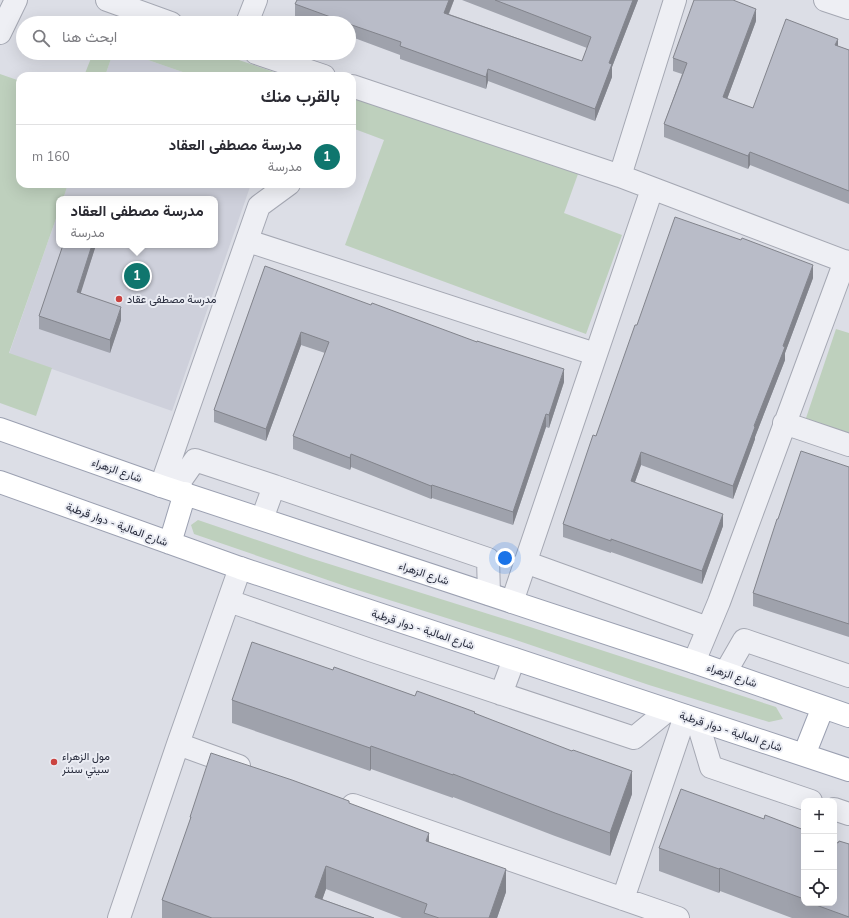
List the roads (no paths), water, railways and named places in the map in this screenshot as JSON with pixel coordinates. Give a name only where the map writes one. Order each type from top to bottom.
[{"type":"main road","name":"شارع الزهراء","points":[[0,429],[174,490],[694,662],[849,716]]},
{"type":"main road","name":"شارع المالية - دوار قرطبة","points":[[0,482],[240,568],[849,770]]},
{"type":"main road","points":[[170,543],[174,490]]},
{"type":"main road","points":[[804,755],[823,707]]},
{"type":"street","points":[[0,33],[16,0]]},
{"type":"street","points":[[107,0],[152,16]]},
{"type":"street","points":[[250,16],[256,0]]},
{"type":"street","points":[[620,176],[675,0]]},
{"type":"street","points":[[826,0],[849,8]]},
{"type":"street","points":[[277,60],[312,72]]},
{"type":"street","points":[[356,87],[620,176],[847,262],[784,423],[719,602],[694,662]]},
{"type":"street","points":[[174,490],[259,206],[284,188]]},
{"type":"street","points":[[512,602],[652,189]]},
{"type":"street","points":[[248,241],[595,354]]},
{"type":"street","points":[[784,423],[849,445]]},
{"type":"street","points":[[174,490],[195,460],[274,486],[488,559],[489,594]]},
{"type":"street","points":[[262,519],[274,486]]},
{"type":"street","points":[[526,562],[708,628]]},
{"type":"street","points":[[119,918],[240,568]]},
{"type":"street","points":[[229,600],[370,650],[634,738],[683,715]]},
{"type":"street","points":[[725,673],[744,640],[849,676]]},
{"type":"street","points":[[501,694],[514,659]]},
{"type":"street","points":[[683,715],[711,767],[802,798]]},
{"type":"street","points":[[622,899],[683,715]]},
{"type":"street","points":[[178,744],[261,773]]},
{"type":"street","points":[[336,799],[678,918]]},
{"type":"street","points":[[837,810],[849,814]]},
{"type":"place","name":"مدرسة مصطفى العقاد","points":[[137,276]]},
{"type":"place","name":"مدرسة مصطفى عقاد","points":[[119,299]]},
{"type":"place","name":"مول الزهراء سيتي سنتر","points":[[54,762]]}]
